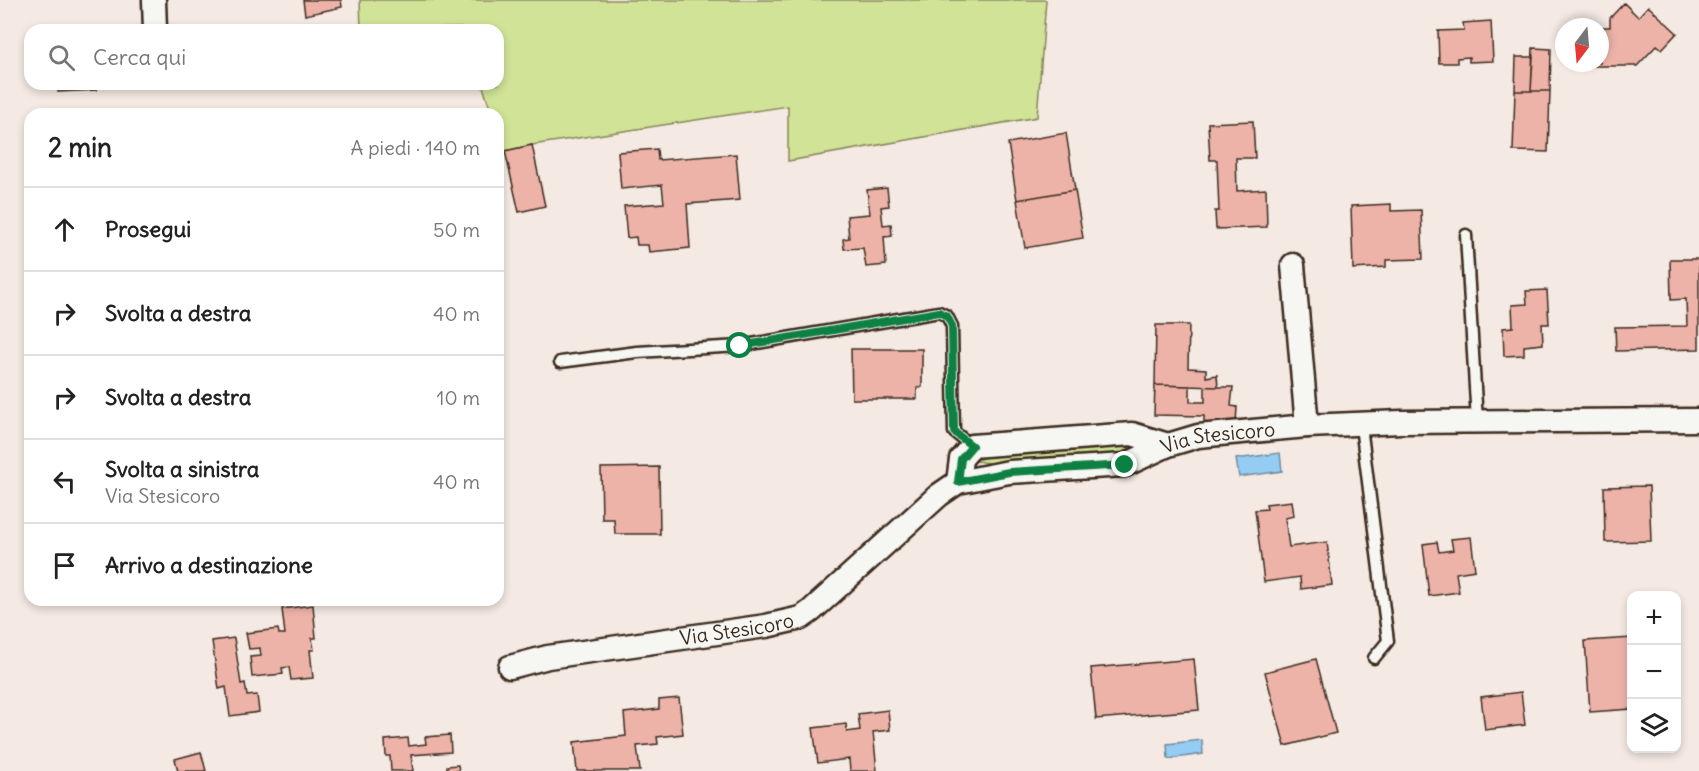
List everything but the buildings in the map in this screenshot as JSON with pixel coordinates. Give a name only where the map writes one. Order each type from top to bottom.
[{"type":"street","points":[[154,0],[154,24]]},
{"type":"street","points":[[1293,265],[1307,426]]},
{"type":"street","name":"Via Stesicoro","points":[[510,667],[549,657],[766,626],[801,618],[939,495],[958,482],[1009,472],[1125,465],[1168,445],[1198,436],[1307,426],[1361,426],[1401,422],[1699,420]]},
{"type":"street","points":[[958,482],[961,459],[972,446],[1132,434],[1168,445]]},
{"type":"lane","points":[[1466,235],[1477,421]]},
{"type":"lane","points":[[560,362],[637,352],[740,346],[939,312],[947,316],[952,326],[954,432],[972,446]]},
{"type":"lane","points":[[1361,426],[1388,641],[1374,658]]},
{"type":"green space","points":[[360,0],[1046,0],[1037,117],[788,161],[788,106],[505,151],[504,108],[490,108],[484,90],[504,90],[504,24],[361,24]]},
{"type":"green space","points":[[1124,444],[1129,446],[1128,451],[1122,456],[996,464],[975,461],[990,455]]},
{"type":"water","points":[[1280,453],[1282,471],[1239,477],[1236,459]]},
{"type":"water","points":[[1202,740],[1203,754],[1168,759],[1167,744]]},
{"type":"route","points":[[740,346],[939,312],[947,316],[952,326],[954,432],[972,446],[961,459],[958,482],[1009,472],[1125,465]]}]
